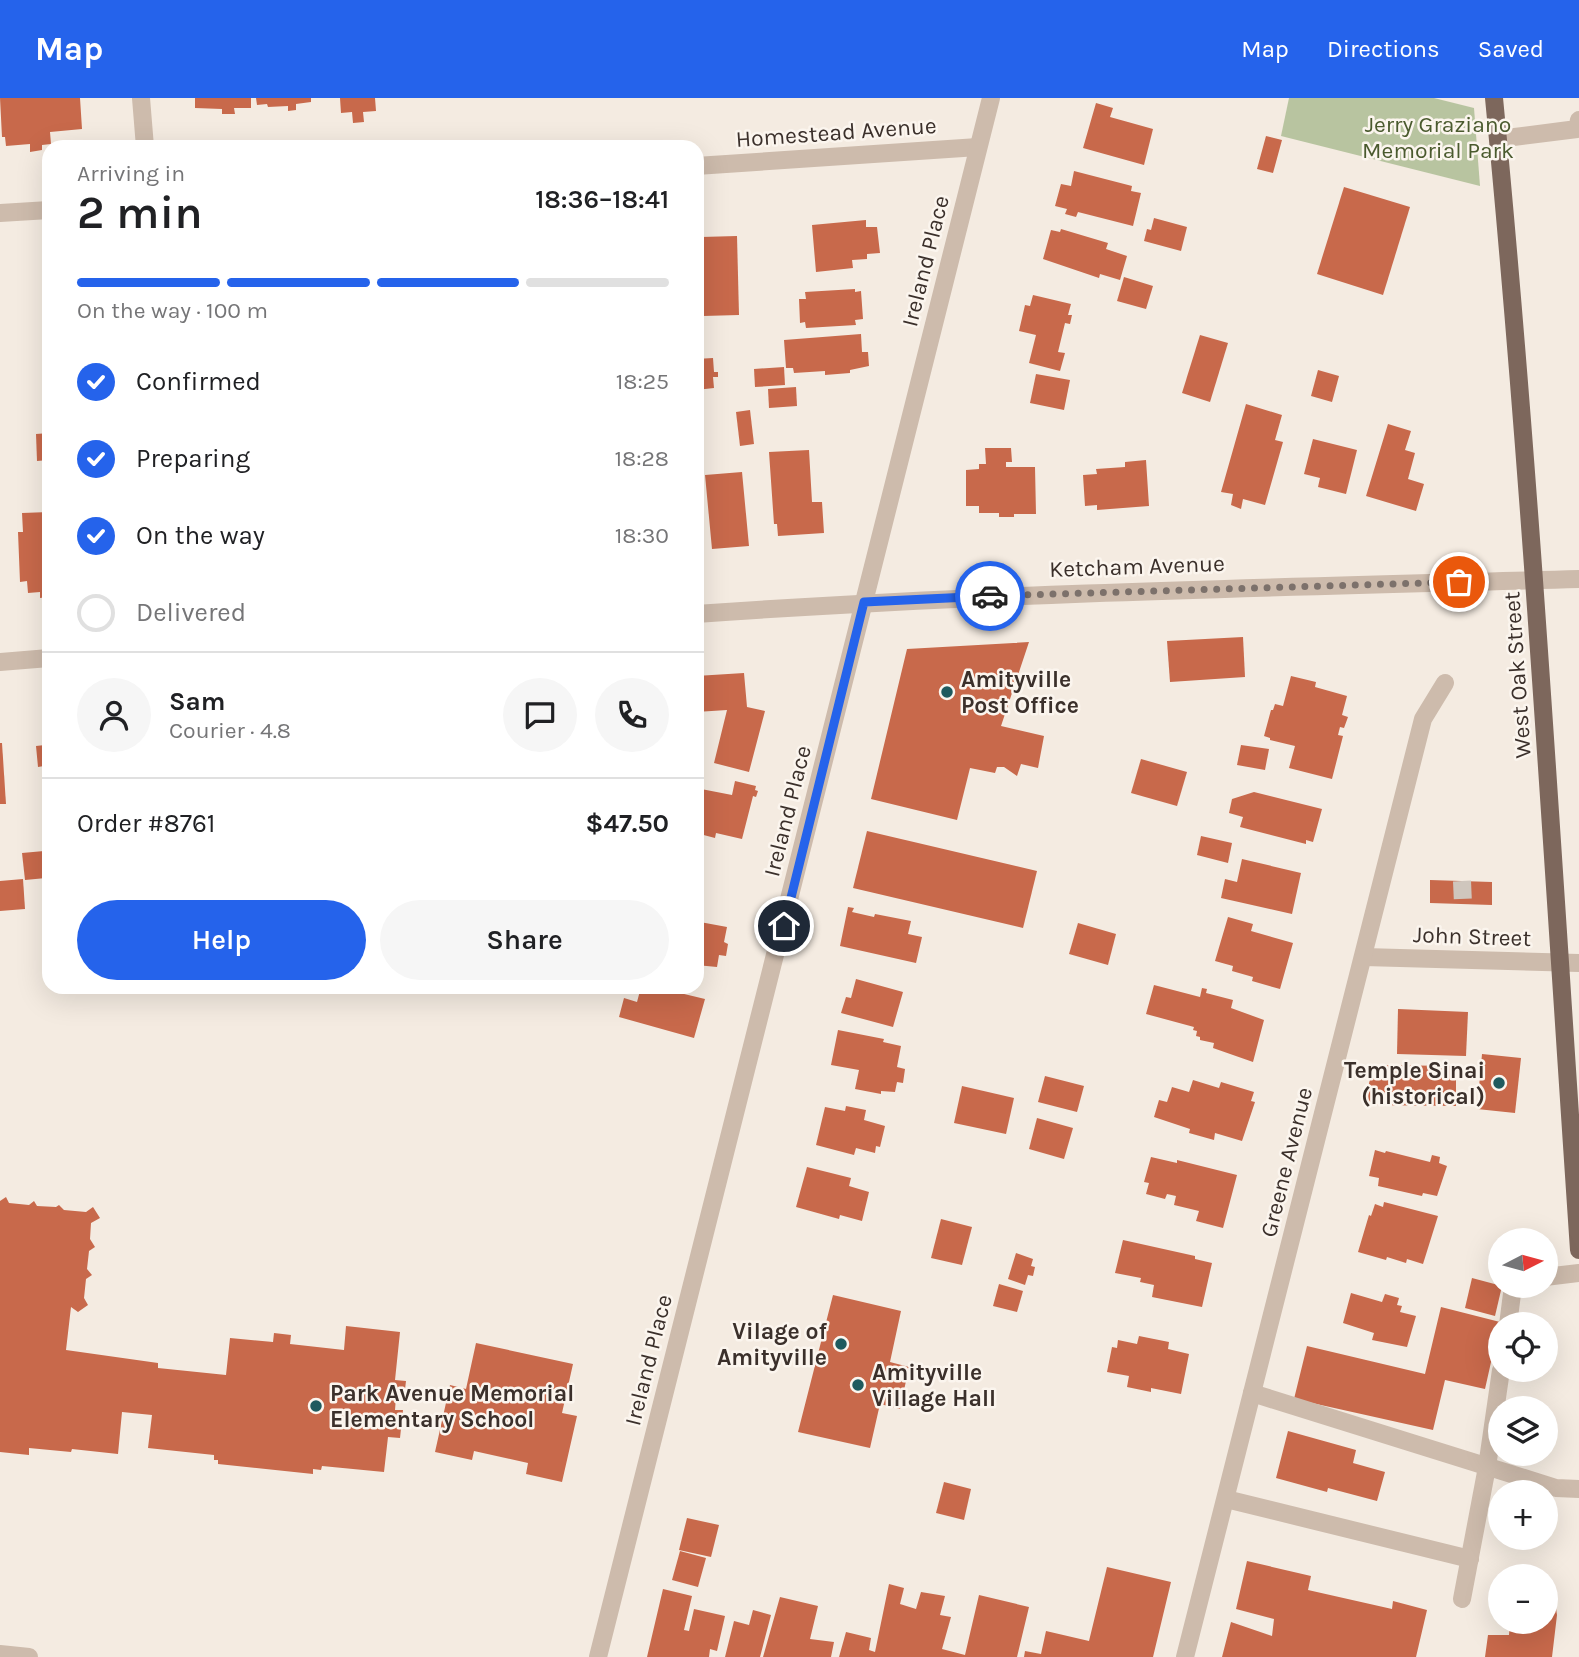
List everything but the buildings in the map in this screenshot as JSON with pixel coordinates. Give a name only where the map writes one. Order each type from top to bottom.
[{"type":"main road","name":"West Oak Street","points":[[1494,98],[1535,580],[1579,1250]]},
{"type":"street","points":[[141,98],[144,140]]},
{"type":"street","name":"Ireland Place","points":[[598,1657],[990,98]]},
{"type":"street","points":[[1498,139],[1577,130],[1579,120]]},
{"type":"street","name":"Homestead Avenue","points":[[704,165],[978,147]]},
{"type":"street","points":[[0,213],[42,210]]},
{"type":"street","name":"Ketcham Avenue","points":[[704,613],[864,602],[1081,592],[1579,579]]},
{"type":"street","points":[[0,662],[42,659]]},
{"type":"street","name":"Greene Avenue","points":[[1185,1657],[1423,719],[1445,683]]},
{"type":"street","name":"John Street","points":[[1364,957],[1579,962]]},
{"type":"street","points":[[1558,1275],[1579,1273]]},
{"type":"street","points":[[1462,1599],[1487,1467],[1499,1382]]},
{"type":"street","points":[[1252,1393],[1556,1488],[1579,1489]]},
{"type":"street","points":[[1226,1499],[1469,1559]]},
{"type":"street","points":[[0,1654],[29,1657]]},
{"type":"green space","name":"Jerry Graziano Memorial Park","points":[[1289,98],[1434,98],[1474,108],[1480,186],[1281,136]]},
{"type":"tunnel","points":[[1462,881],[1463,904]]},
{"type":"way so far","points":[[990,596],[1459,582]]},
{"type":"place","name":"Amityville Post Office","points":[[947,692]]},
{"type":"place","name":"Temple Sinai (historical)","points":[[1499,1083]]},
{"type":"place","name":"Vilage of Amityville","points":[[841,1344]]},
{"type":"place","name":"Amityville Village Hall","points":[[858,1385]]},
{"type":"place","name":"Park Avenue Memorial Elementary School","points":[[316,1406]]},
{"type":"route","points":[[784,926],[864,602],[990,596]]}]
